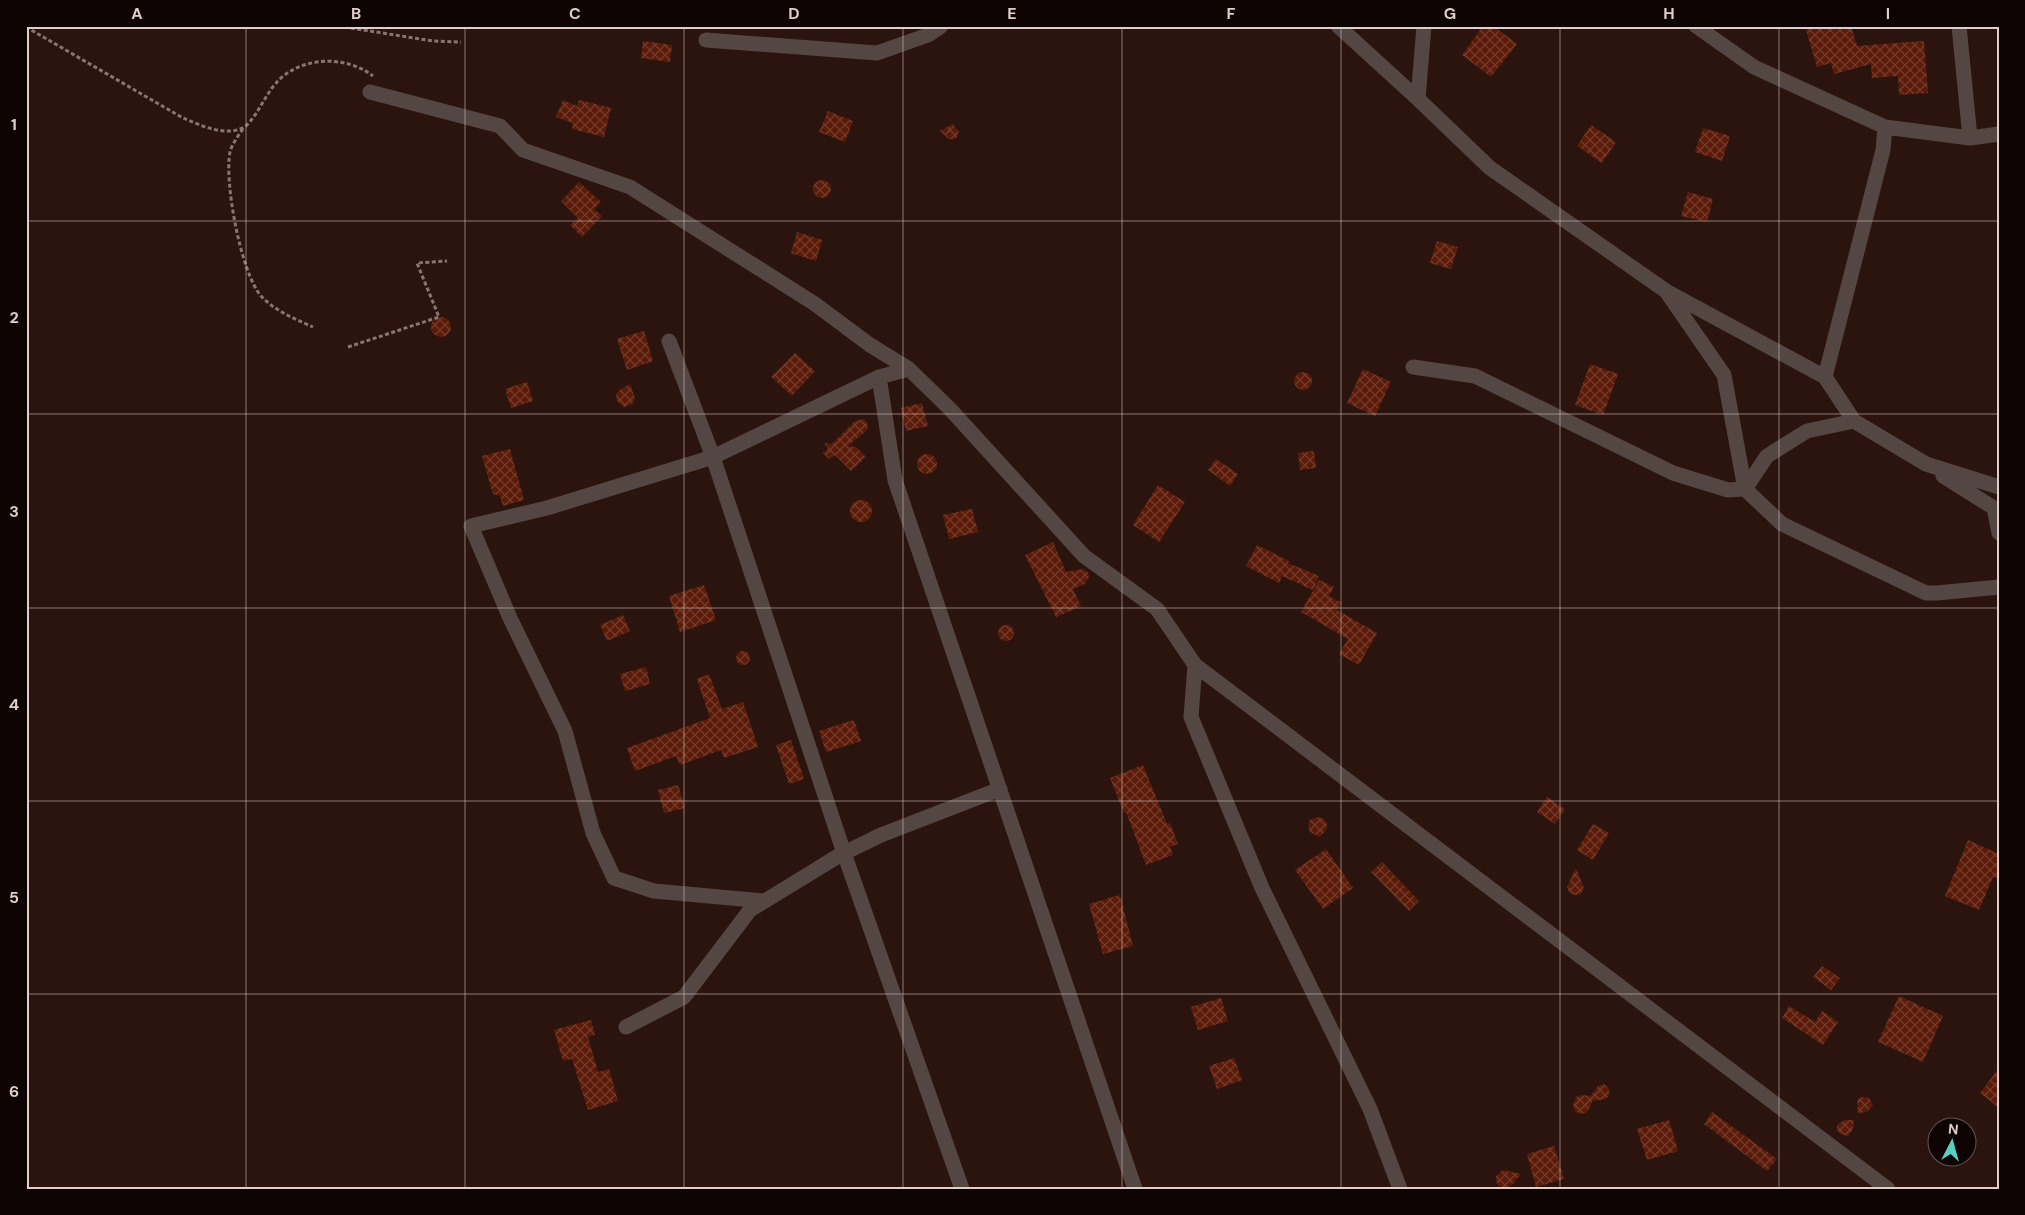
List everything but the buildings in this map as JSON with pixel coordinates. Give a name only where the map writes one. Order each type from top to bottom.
[{"type":"street","points":[[706,40],[878,53],[928,35],[941,26]]},
{"type":"street","points":[[1338,26],[1490,168],[1666,291],[1825,377],[1854,421],[1994,508],[1999,533]]},
{"type":"street","points":[[1418,99],[1424,26]]},
{"type":"street","points":[[1696,26],[1754,67],[1885,127],[1970,138],[1999,134]]},
{"type":"street","points":[[1959,26],[1970,138]]},
{"type":"street","points":[[374,87],[500,126],[523,150],[630,187],[815,304],[870,345],[909,368],[950,409],[1084,556],[1157,609],[1195,665],[1888,1189]]},
{"type":"street","points":[[1825,377],[1883,150],[1885,127]]},
{"type":"street","points":[[1666,291],[1724,374],[1745,489],[1782,524],[1926,592],[1937,593],[1999,588]]},
{"type":"street","points":[[669,341],[713,456],[844,852],[962,1189]]},
{"type":"street","points":[[1413,367],[1475,376],[1673,473],[1728,490],[1745,489]]},
{"type":"street","points":[[764,901],[654,891],[614,878],[593,833],[564,731],[510,618],[471,526],[548,508],[713,456],[879,377],[909,368]]},
{"type":"street","points":[[879,377],[895,480],[1135,1189]]},
{"type":"street","points":[[1745,489],[1767,456],[1807,431],[1854,421]]},
{"type":"street","points":[[1926,464],[1999,487]]},
{"type":"street","points":[[1195,665],[1191,717],[1262,888],[1370,1109],[1400,1189]]},
{"type":"street","points":[[626,1027],[684,997],[750,910],[764,901],[844,852],[881,835],[1000,789]]},
{"type":"path","points":[[338,26],[448,42],[461,42]]},
{"type":"path","points":[[26,27],[201,126],[224,131],[244,128]]},
{"type":"path","points":[[313,327],[275,307],[258,291],[248,271],[235,221],[230,174],[230,152],[235,141],[256,115],[278,81],[296,67],[320,61],[360,68],[368,72],[374,87]]},
{"type":"path","points":[[348,347],[439,317],[416,263],[447,261]]}]
